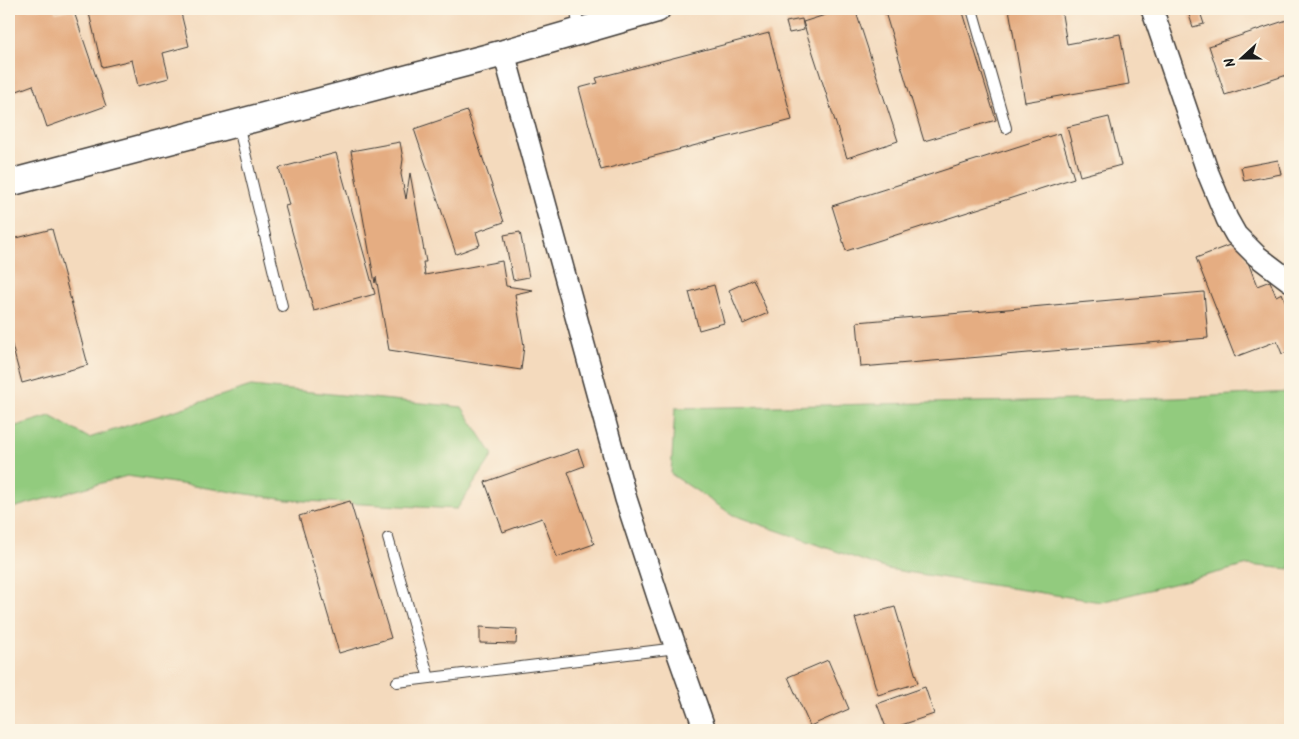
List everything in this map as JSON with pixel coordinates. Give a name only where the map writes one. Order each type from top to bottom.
[{"type":"street","points":[[9,183],[504,53],[578,20],[657,9]]},
{"type":"street","points":[[1152,9],[1208,173],[1227,219],[1236,236],[1256,256],[1290,281]]},
{"type":"street","points":[[504,53],[626,499],[705,730]]},
{"type":"lane","points":[[972,9],[1006,128]]},
{"type":"lane","points":[[238,123],[282,306]]},
{"type":"lane","points":[[388,538],[429,678]]},
{"type":"lane","points":[[397,682],[677,648]]},
{"type":"green space","points":[[251,386],[462,407],[493,455],[457,509],[287,500],[127,476],[9,509],[9,428],[50,416],[89,438]]},
{"type":"green space","points":[[1290,392],[1290,569],[1248,565],[1101,602],[887,569],[733,515],[671,474],[675,408],[1176,398]]},
{"type":"building","points":[[9,9],[54,9],[56,13],[73,9],[106,106],[47,127],[33,85],[9,94]]},
{"type":"building","points":[[88,9],[180,9],[189,46],[163,53],[169,78],[138,86],[132,60],[102,67]]},
{"type":"building","points":[[844,9],[855,9],[898,141],[847,158],[803,22]]},
{"type":"building","points":[[884,9],[962,9],[996,120],[924,141]]},
{"type":"building","points":[[1009,9],[1061,9],[1067,44],[1120,34],[1129,84],[1025,102]]},
{"type":"building","points":[[1187,9],[1199,9],[1204,24],[1193,27]]},
{"type":"building","points":[[802,19],[804,30],[789,33],[786,22]]},
{"type":"building","points":[[1290,19],[1290,74],[1225,95],[1209,46]]},
{"type":"building","points":[[769,33],[792,120],[601,170],[579,88],[598,83],[596,78]]},
{"type":"building","points":[[467,111],[504,222],[476,232],[480,245],[456,254],[414,129]]},
{"type":"building","points":[[1109,117],[1121,165],[1080,176],[1067,127]]},
{"type":"building","points":[[1060,133],[1074,178],[846,251],[832,206]]},
{"type":"building","points":[[400,142],[403,159],[401,174],[406,199],[410,173],[426,262],[423,262],[425,275],[502,261],[506,286],[533,290],[515,294],[524,346],[521,370],[389,350],[351,151]]},
{"type":"building","points":[[336,153],[375,294],[314,311],[285,206],[289,205],[279,168]]},
{"type":"building","points":[[1278,160],[1281,174],[1244,181],[1241,167]]},
{"type":"building","points":[[52,229],[88,365],[22,383],[9,334],[9,240]]},
{"type":"building","points":[[520,232],[529,277],[513,280],[504,235]]},
{"type":"building","points":[[1240,241],[1257,286],[1270,281],[1276,296],[1282,293],[1288,308],[1290,307],[1290,351],[1282,354],[1277,341],[1235,357],[1196,258]]},
{"type":"building","points":[[753,279],[768,313],[743,324],[729,290]]},
{"type":"building","points":[[714,285],[724,323],[699,330],[689,292]]},
{"type":"building","points":[[1204,292],[1208,338],[861,367],[857,322]]},
{"type":"building","points":[[578,449],[584,466],[568,472],[594,544],[557,557],[542,518],[503,532],[485,482]]},
{"type":"building","points":[[350,501],[391,638],[339,653],[299,516]]},
{"type":"building","points":[[895,607],[918,683],[878,695],[855,618]]},
{"type":"building","points":[[480,627],[517,629],[516,644],[480,643]]},
{"type":"building","points":[[828,660],[849,709],[810,726],[788,677]]},
{"type":"building","points":[[925,687],[934,714],[887,730],[877,704]]}]
